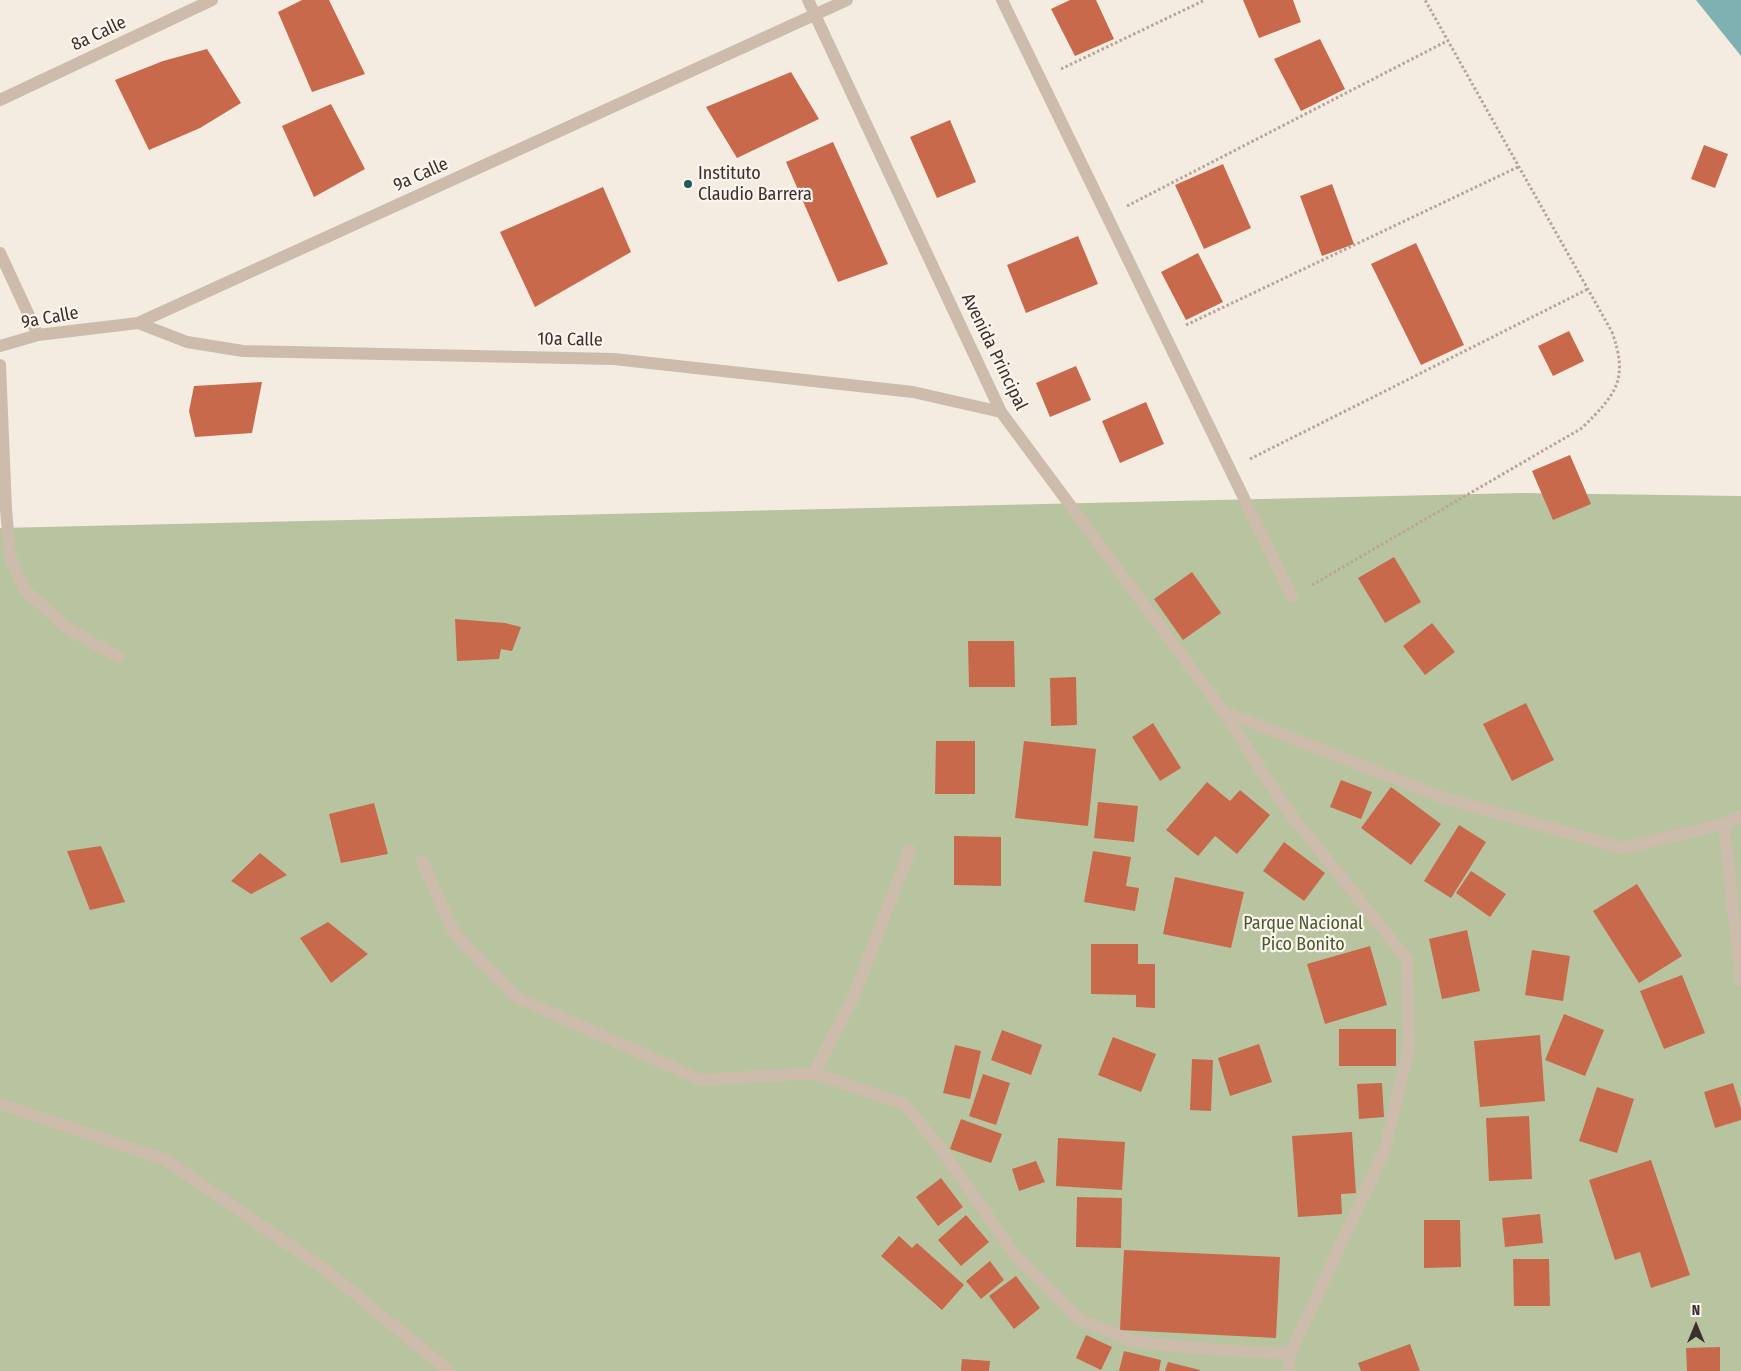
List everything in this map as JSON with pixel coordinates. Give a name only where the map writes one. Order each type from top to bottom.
[{"type":"street","name":"8a Calle","points":[[0,100],[212,0]]},
{"type":"street","name":"Avenida Principal","points":[[808,0],[1001,412],[1223,711],[1288,811],[1407,959],[1409,1046],[1385,1149],[1290,1354],[1288,1371]]},
{"type":"street","name":"9a Calle","points":[[0,346],[38,335],[138,323],[847,0]]},
{"type":"street","points":[[1002,0],[1292,597]]},
{"type":"street","points":[[0,253],[38,335]]},
{"type":"street","name":"10a Calle","points":[[138,323],[187,342],[242,351],[614,359],[913,392],[1001,412]]},
{"type":"street","points":[[0,365],[6,509],[10,556],[26,590],[67,628],[119,657]]},
{"type":"street","points":[[1223,711],[1444,798],[1623,848],[1724,824],[1741,816]]},
{"type":"street","points":[[1724,824],[1740,957],[1741,981]]},
{"type":"street","points":[[814,1073],[853,998],[910,850]]},
{"type":"street","points":[[422,862],[454,933],[516,998],[701,1080],[814,1073],[904,1104],[939,1146],[1016,1255],[1079,1319],[1132,1341],[1192,1348],[1290,1354]]},
{"type":"street","points":[[0,1104],[166,1160],[327,1271],[449,1371]]},
{"type":"path","points":[[1040,79],[1205,0]]},
{"type":"path","points":[[1292,597],[1582,428],[1604,406],[1618,382],[1620,356],[1612,332],[1425,0]]},
{"type":"path","points":[[1107,217],[1447,41]]},
{"type":"path","points":[[1165,335],[1518,167]]},
{"type":"path","points":[[1230,470],[1588,289]]},
{"type":"green space","name":"Parque Nacional Pico Bonito","points":[[1522,493],[1741,496],[1741,1371],[0,1371],[0,528]]},
{"type":"water","points":[[1696,0],[1741,0],[1741,56]]},
{"type":"building","points":[[302,0],[329,0],[365,74],[312,92],[278,12]]},
{"type":"building","points":[[1070,0],[1096,0],[1114,39],[1075,56],[1051,9]]},
{"type":"building","points":[[1243,0],[1293,0],[1301,22],[1259,38]]},
{"type":"building","points":[[1320,39],[1345,89],[1301,111],[1274,59]]},
{"type":"building","points":[[207,49],[241,103],[200,128],[149,150],[115,80],[163,61]]},
{"type":"building","points":[[791,72],[819,119],[737,158],[706,107]]},
{"type":"building","points":[[331,104],[365,169],[314,197],[282,126]]},
{"type":"building","points":[[950,120],[976,182],[937,198],[910,137]]},
{"type":"building","points":[[833,142],[888,264],[838,282],[786,162]]},
{"type":"building","points":[[1704,145],[1728,154],[1715,188],[1691,179]]},
{"type":"building","points":[[1223,164],[1251,228],[1204,249],[1175,185]]},
{"type":"building","points":[[1332,184],[1354,244],[1322,256],[1300,196]]},
{"type":"building","points":[[603,187],[631,252],[535,307],[500,232]]},
{"type":"building","points":[[1078,236],[1098,284],[1026,313],[1007,265]]},
{"type":"building","points":[[1416,243],[1464,345],[1421,365],[1371,264]]},
{"type":"building","points":[[1198,253],[1223,302],[1186,320],[1161,272]]},
{"type":"building","points":[[1569,331],[1584,361],[1553,376],[1538,346]]},
{"type":"building","points":[[1076,366],[1091,400],[1050,417],[1036,383]]},
{"type":"building","points":[[262,382],[252,433],[195,437],[189,411],[194,386]]},
{"type":"building","points":[[1146,402],[1164,444],[1120,463],[1102,421]]},
{"type":"building","points":[[1570,455],[1591,504],[1553,520],[1532,471]]},
{"type":"building","points":[[1394,557],[1421,602],[1385,623],[1358,578]]},
{"type":"building","points":[[1192,572],[1221,613],[1183,640],[1154,599]]},
{"type":"building","points":[[455,619],[505,623],[521,627],[512,651],[501,649],[499,659],[457,661]]},
{"type":"building","points":[[1432,623],[1455,652],[1425,675],[1403,646]]},
{"type":"building","points":[[968,641],[1014,641],[1015,687],[969,687]]},
{"type":"building","points":[[1076,677],[1077,725],[1051,726],[1050,678]]},
{"type":"building","points":[[1526,703],[1554,760],[1512,781],[1483,724]]},
{"type":"building","points":[[1153,723],[1181,768],[1160,781],[1132,737]]},
{"type":"building","points":[[936,741],[975,741],[975,794],[935,794]]},
{"type":"building","points":[[1024,741],[1096,749],[1088,826],[1015,818]]},
{"type":"building","points":[[1341,780],[1372,792],[1361,819],[1330,807]]},
{"type":"building","points":[[1207,782],[1230,801],[1240,790],[1270,815],[1237,854],[1215,836],[1198,856],[1166,830]]},
{"type":"building","points":[[1391,787],[1441,824],[1411,865],[1361,828]]},
{"type":"building","points":[[1098,802],[1138,806],[1134,842],[1094,838]]},
{"type":"building","points":[[374,803],[388,854],[341,863],[329,814]]},
{"type":"building","points":[[1459,825],[1486,842],[1451,898],[1424,881]]},
{"type":"building","points":[[954,836],[1001,837],[1001,886],[954,885]]},
{"type":"building","points":[[1284,842],[1325,873],[1304,901],[1263,871]]},
{"type":"building","points":[[101,846],[125,902],[90,910],[67,851]]},
{"type":"building","points":[[1093,851],[1131,857],[1126,886],[1139,888],[1135,911],[1084,902]]},
{"type":"building","points":[[260,853],[287,875],[251,894],[231,881]]},
{"type":"building","points":[[1471,871],[1506,894],[1490,917],[1456,893]]},
{"type":"building","points":[[1175,877],[1244,892],[1231,948],[1163,934]]},
{"type":"building","points":[[1637,884],[1682,956],[1639,983],[1593,911]]},
{"type":"building","points":[[328,922],[368,954],[331,983],[300,938]]},
{"type":"building","points":[[1467,930],[1480,991],[1442,999],[1429,939]]},
{"type":"building","points":[[1091,944],[1138,944],[1138,964],[1155,964],[1155,1008],[1136,1007],[1136,995],[1091,994]]},
{"type":"building","points":[[1370,946],[1387,1005],[1325,1024],[1307,964]]},
{"type":"building","points":[[1532,950],[1570,956],[1563,1001],[1525,995]]},
{"type":"building","points":[[1682,975],[1705,1033],[1664,1049],[1640,991]]},
{"type":"building","points":[[1564,1014],[1604,1030],[1585,1076],[1545,1060]]},
{"type":"building","points":[[1339,1029],[1396,1029],[1396,1066],[1339,1066]]},
{"type":"building","points":[[1002,1030],[1042,1045],[1031,1075],[991,1060]]},
{"type":"building","points":[[1540,1035],[1545,1101],[1480,1107],[1474,1041]]},
{"type":"building","points":[[1113,1037],[1156,1054],[1141,1092],[1098,1075]]},
{"type":"building","points":[[1259,1044],[1272,1082],[1230,1096],[1218,1058]]},
{"type":"building","points":[[955,1045],[981,1051],[970,1099],[943,1093]]},
{"type":"building","points":[[1192,1059],[1213,1060],[1211,1111],[1190,1110]]},
{"type":"building","points":[[983,1074],[1010,1083],[996,1125],[969,1116]]},
{"type":"building","points":[[1382,1083],[1384,1117],[1359,1119],[1357,1084]]},
{"type":"building","points":[[1733,1083],[1741,1109],[1741,1120],[1715,1128],[1704,1092]]},
{"type":"building","points":[[1597,1087],[1634,1099],[1617,1153],[1579,1141]]},
{"type":"building","points":[[1529,1116],[1532,1179],[1489,1181],[1486,1118]]},
{"type":"building","points":[[961,1119],[1002,1134],[991,1163],[950,1149]]},
{"type":"building","points":[[1352,1132],[1356,1193],[1341,1194],[1342,1214],[1298,1217],[1292,1136]]},
{"type":"building","points":[[1058,1138],[1125,1142],[1122,1190],[1056,1186]]},
{"type":"building","points":[[1651,1160],[1690,1275],[1651,1288],[1640,1252],[1615,1260],[1589,1180]]},
{"type":"building","points":[[1036,1161],[1045,1182],[1019,1191],[1012,1169]]},
{"type":"building","points":[[941,1178],[963,1207],[938,1226],[916,1197]]},
{"type":"building","points":[[1077,1197],[1122,1198],[1121,1248],[1076,1247]]},
{"type":"building","points":[[1540,1214],[1543,1243],[1505,1247],[1502,1218]]},
{"type":"building","points":[[966,1215],[989,1242],[961,1266],[938,1240]]},
{"type":"building","points":[[1424,1220],[1460,1220],[1461,1267],[1424,1268]]},
{"type":"building","points":[[899,1236],[912,1248],[917,1243],[964,1285],[942,1310],[881,1256]]},
{"type":"building","points":[[1124,1250],[1280,1257],[1276,1338],[1120,1330]]},
{"type":"building","points":[[1513,1259],[1549,1259],[1550,1306],[1514,1306]]},
{"type":"building","points":[[990,1261],[1004,1280],[981,1299],[966,1281]]},
{"type":"building","points":[[1016,1276],[1040,1308],[1014,1329],[989,1296]]},
{"type":"building","points":[[1086,1335],[1112,1347],[1101,1370],[1076,1358]]},
{"type":"building","points":[[1410,1344],[1420,1371],[1361,1371],[1358,1363]]},
{"type":"building","points":[[1720,1347],[1720,1371],[1687,1371],[1686,1348]]},
{"type":"building","points":[[1124,1351],[1161,1360],[1159,1371],[1119,1371]]},
{"type":"building","points":[[962,1359],[990,1361],[989,1371],[961,1371]]},
{"type":"building","points":[[1168,1362],[1200,1370],[1200,1371],[1165,1371]]},
{"type":"place","name":"Instituto Claudio Barrera","points":[[688,184]]}]
